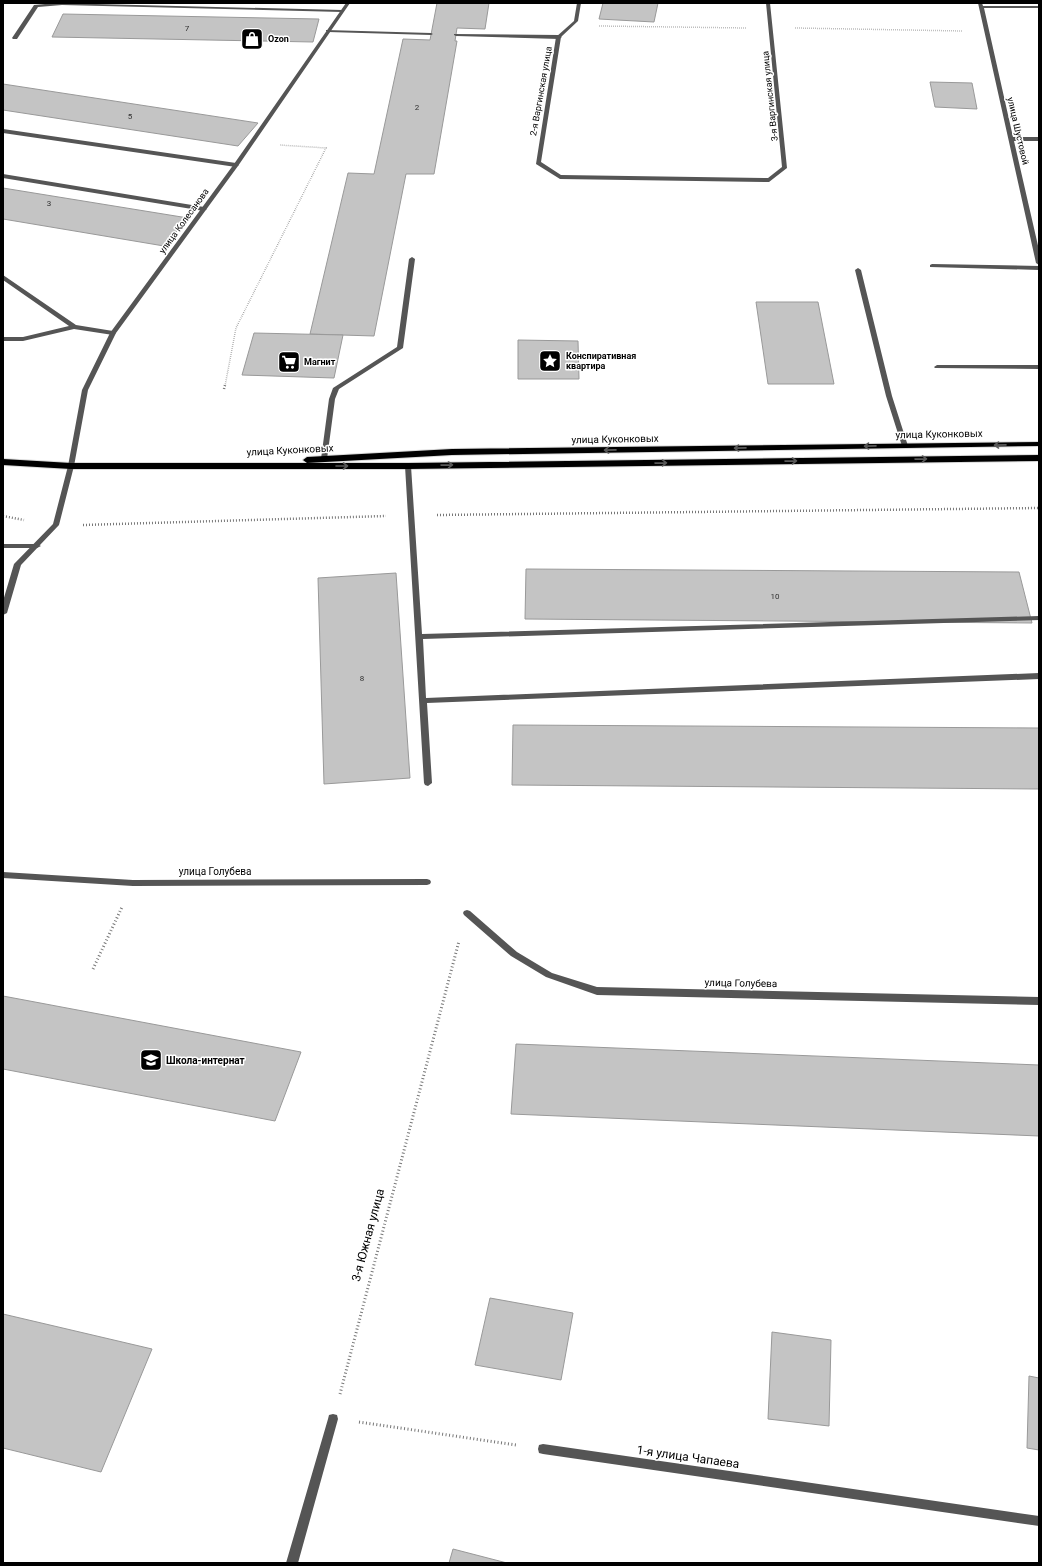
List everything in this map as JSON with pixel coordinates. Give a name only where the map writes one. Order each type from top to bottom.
[{"type":"main road","name":"улица Куконковых","points":[[191,467],[459,452],[1039,444]]},
{"type":"main road","name":"улица Куконковых","points":[[3,462],[71,466],[191,467],[408,466],[1039,458]]},
{"type":"street","points":[[15,38],[36,6],[62,3],[342,11]]},
{"type":"street","name":"улица Колесанова","points":[[71,466],[85,390],[113,333],[252,143],[348,3]]},
{"type":"street","name":"2-я Варгинская улица","points":[[560,177],[538,163],[559,37],[576,21],[579,3]]},
{"type":"street","name":"3-я Варгинская улица","points":[[560,177],[769,180],[786,167],[768,3]]},
{"type":"street","points":[[981,5],[1039,7]]},
{"type":"street","name":"улица Шустовой","points":[[981,5],[1039,263]]},
{"type":"street","points":[[328,31],[431,34]]},
{"type":"street","points":[[456,35],[559,37]]},
{"type":"street","points":[[3,130],[236,165]]},
{"type":"street","points":[[1011,139],[1039,139]]},
{"type":"street","points":[[3,176],[204,209]]},
{"type":"street","points":[[324,459],[332,399],[336,388],[400,348],[412,259]]},
{"type":"street","points":[[932,266],[1039,268]]},
{"type":"street","points":[[858,270],[889,396],[905,446]]},
{"type":"street","points":[[3,277],[74,327]]},
{"type":"street","points":[[3,339],[23,338],[74,327],[113,333]]},
{"type":"street","points":[[936,367],[1039,367]]},
{"type":"street","points":[[3,614],[18,564],[38,546],[56,525],[71,466]]},
{"type":"street","points":[[408,466],[428,783]]},
{"type":"street","points":[[3,546],[38,546]]},
{"type":"street","points":[[419,637],[1039,618]]},
{"type":"street","points":[[423,701],[1039,676]]},
{"type":"street","name":"улица Голубева","points":[[3,875],[133,883],[427,882]]},
{"type":"street","name":"улица Голубева","points":[[466,913],[514,954],[549,975],[597,991],[1039,1001]]},
{"type":"street","points":[[292,1563],[333,1419]]},
{"type":"street","name":"1-я улица Чапаева","points":[[543,1449],[1039,1521]]},
{"type":"path","points":[[224,389],[236,328],[326,148],[252,143]]},
{"type":"path","points":[[56,525],[410,516],[1039,508]]},
{"type":"path","points":[[93,969],[133,883]]},
{"type":"path","name":"3-я Южная улица","points":[[333,1419],[466,913]]},
{"type":"path","points":[[333,1419],[543,1449]]},
{"type":"building","points":[[437,3],[489,3],[485,29],[457,28],[455,41],[457,41],[434,174],[406,174],[374,336],[310,334],[348,173],[374,174],[403,39],[430,40]]},
{"type":"building","points":[[603,3],[658,3],[654,22],[599,19]]},
{"type":"building","points":[[63,14],[319,19],[313,42],[52,37]]},
{"type":"building","points":[[930,82],[972,83],[977,109],[935,107]]},
{"type":"building","points":[[3,84],[258,123],[238,146],[3,110]]},
{"type":"building","points":[[3,188],[188,218],[164,246],[3,219]]},
{"type":"building","points":[[756,302],[818,302],[834,384],[768,384]]},
{"type":"building","points":[[254,333],[343,335],[334,378],[242,375]]},
{"type":"building","points":[[518,340],[578,341],[579,379],[518,379]]},
{"type":"building","points":[[526,569],[1019,572],[1032,623],[525,619]]},
{"type":"building","points":[[396,573],[410,778],[324,784],[318,578]]},
{"type":"building","points":[[513,725],[1039,728],[1039,789],[512,785]]},
{"type":"building","name":"Школа-интернат","points":[[3,996],[301,1052],[275,1121],[3,1069]]},
{"type":"building","points":[[516,1044],[1039,1065],[1039,1136],[511,1114]]},
{"type":"building","points":[[490,1298],[573,1313],[561,1380],[475,1365]]},
{"type":"building","points":[[3,1314],[152,1349],[101,1472],[3,1448]]},
{"type":"building","points":[[772,1332],[831,1340],[829,1426],[768,1419]]},
{"type":"building","points":[[1029,1376],[1039,1378],[1039,1450],[1027,1448]]},
{"type":"building","points":[[453,1549],[507,1563],[449,1563]]},
{"type":"place","name":"Ozon","points":[[252,39]]},
{"type":"place","name":"Конспиративная квартира","points":[[550,361]]},
{"type":"place","name":"Магнит","points":[[289,362]]},
{"type":"place","name":"Школа-интернат","points":[[151,1060]]}]
